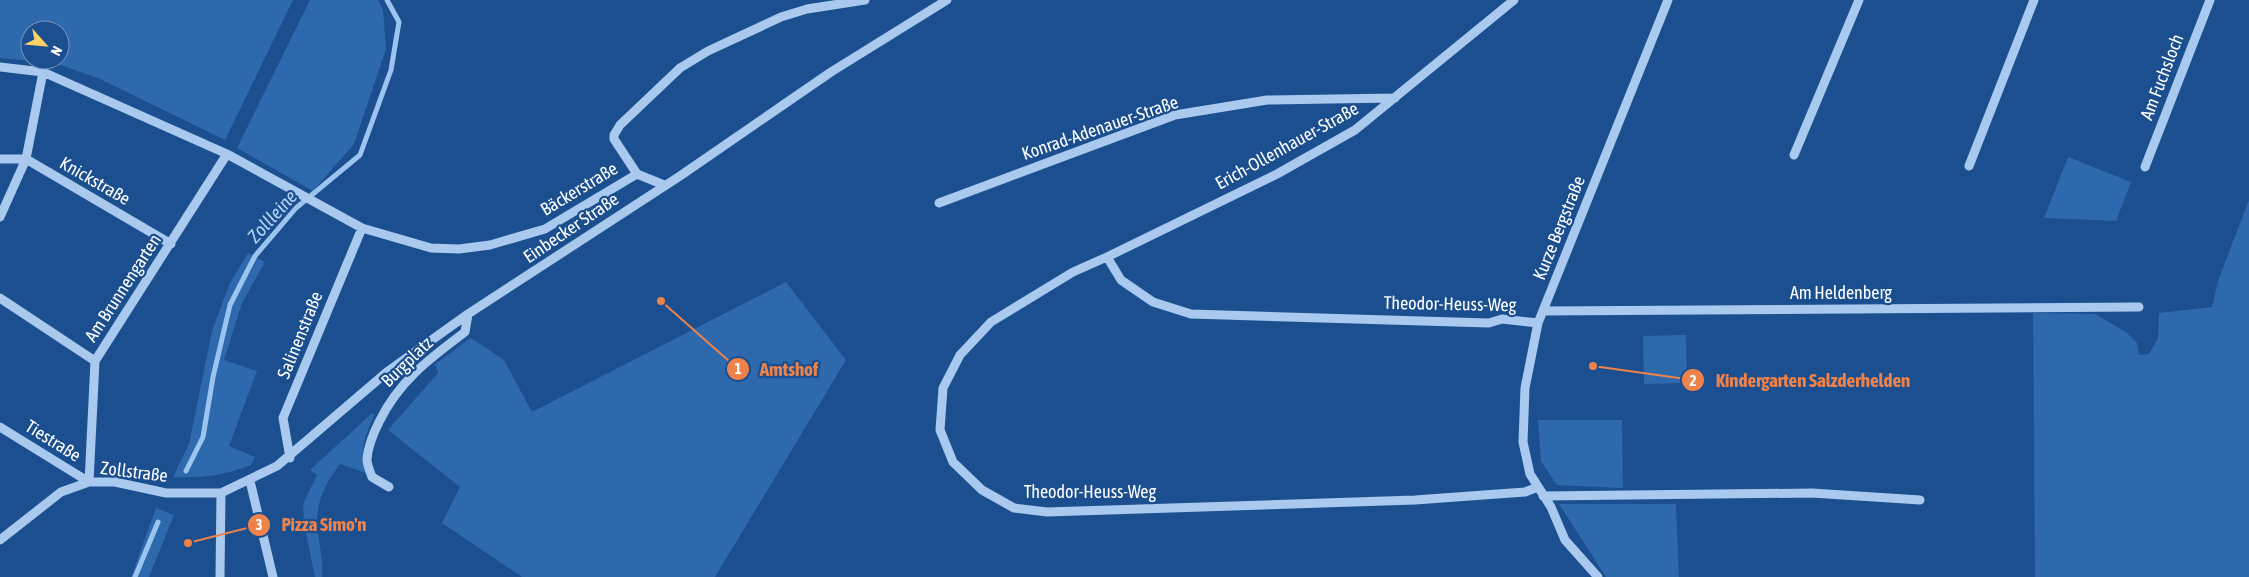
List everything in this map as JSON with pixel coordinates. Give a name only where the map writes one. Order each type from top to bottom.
[{"type":"street","points":[[637,174],[614,140],[614,135],[620,125],[680,68],[708,51],[781,16],[806,8],[865,0]]},
{"type":"street","name":"Einbecker Straße","points":[[221,493],[250,481],[290,458],[387,372],[468,314],[731,142],[832,72],[947,0]]},
{"type":"street","name":"Erich-Ollenhauer-Straße","points":[[1107,257],[1277,174],[1355,130],[1514,0]]},
{"type":"street","name":"Kurze Bergstraße","points":[[1598,577],[1565,540],[1551,507],[1530,474],[1523,442],[1525,388],[1538,322],[1668,0]]},
{"type":"street","points":[[1794,155],[1858,0]]},
{"type":"street","points":[[1969,166],[2034,0]]},
{"type":"street","name":"Am Fuchsloch","points":[[2145,166],[2210,0]]},
{"type":"street","name":"Bäckerstraße","points":[[0,67],[42,72],[227,154],[362,228],[431,248],[490,245],[545,230],[637,174],[664,185]]},
{"type":"street","points":[[0,217],[26,159],[42,72]]},
{"type":"street","name":"Konrad-Adenauer-Straße","points":[[939,203],[1175,115],[1267,100],[1396,98]]},
{"type":"street","name":"Am Brunnengarten","points":[[89,482],[95,361],[227,154]]},
{"type":"street","points":[[0,159],[26,159]]},
{"type":"street","name":"Knickstraße","points":[[26,159],[171,244]]},
{"type":"street","name":"Salinenstraße","points":[[290,458],[283,418],[362,228]]},
{"type":"street","name":"Theodor-Heuss-Weg","points":[[1538,322],[1502,319],[1489,323],[1191,314],[1153,302],[1121,280],[1107,257],[1073,272],[992,322],[960,355],[943,388],[940,430],[953,462],[982,490],[1014,508],[1047,512],[1415,500],[1524,492],[1538,487]]},
{"type":"street","points":[[0,298],[95,361]]},
{"type":"street","name":"Am Heldenberg","points":[[1543,311],[2139,307]]},
{"type":"street","name":"Burgplatz","points":[[390,487],[372,477],[367,460],[372,437],[388,402],[423,364],[465,332],[468,314]]},
{"type":"street","name":"Tiestraße","points":[[0,427],[89,482]]},
{"type":"street","points":[[250,481],[273,577]]},
{"type":"street","name":"Zollstraße","points":[[0,540],[62,492],[89,482],[115,482],[166,493],[221,493]]},
{"type":"street","points":[[220,577],[221,493]]},
{"type":"street","points":[[1544,496],[1812,493],[1920,500]]},
{"type":"shaded area","points":[[0,0],[293,0],[225,140],[100,79],[70,68],[70,20],[20,20],[20,60],[0,58]]},
{"type":"shaded area","points":[[310,0],[378,0],[383,10],[386,49],[354,144],[313,191],[237,148]]},
{"type":"shaded area","points":[[2068,157],[2131,182],[2116,221],[2044,218]]},
{"type":"shaded area","points":[[2249,200],[2249,577],[2035,577],[2033,313],[2095,314],[2126,332],[2137,343],[2139,355],[2149,354],[2158,338],[2159,313],[2212,307],[2218,281]]},
{"type":"shaded area","points":[[248,253],[265,262],[242,303],[224,360],[257,371],[229,446],[255,457],[251,465],[231,472],[204,477],[173,477],[189,444],[212,331],[230,283]]},
{"type":"shaded area","points":[[786,282],[846,360],[715,577],[522,577],[442,523],[460,487],[388,430],[438,373],[435,364],[471,338],[504,360],[532,412]]},
{"type":"shaded area","points":[[1686,335],[1687,383],[1644,384],[1643,336]]},
{"type":"shaded area","points":[[371,414],[375,414],[368,429],[363,450],[366,473],[340,464],[323,492],[317,515],[317,523],[304,524],[303,504],[317,475],[310,470]]},
{"type":"shaded area","points":[[1538,420],[1622,420],[1623,488],[1557,485],[1541,461]]},
{"type":"shaded area","points":[[1559,504],[1676,504],[1679,577],[1606,577]]},
{"type":"shaded area","points":[[156,508],[174,515],[149,577],[131,577]]},
{"type":"shaded area","points":[[317,526],[322,561],[322,577],[315,577],[305,528]]},
{"type":"waterway","name":"Zollleine","points":[[186,471],[203,437],[213,377],[230,305],[255,256],[296,208],[360,155],[391,70],[399,22],[387,0]]},
{"type":"waterway","name":"Zollleine","points":[[135,577],[158,522]]},
{"type":"place","name":"Amtshof","points":[[661,301]]},
{"type":"place","name":"Kindergarten Salzderhelden","points":[[1593,366]]},
{"type":"place","name":"Pizza Simo'n","points":[[188,543]]}]
